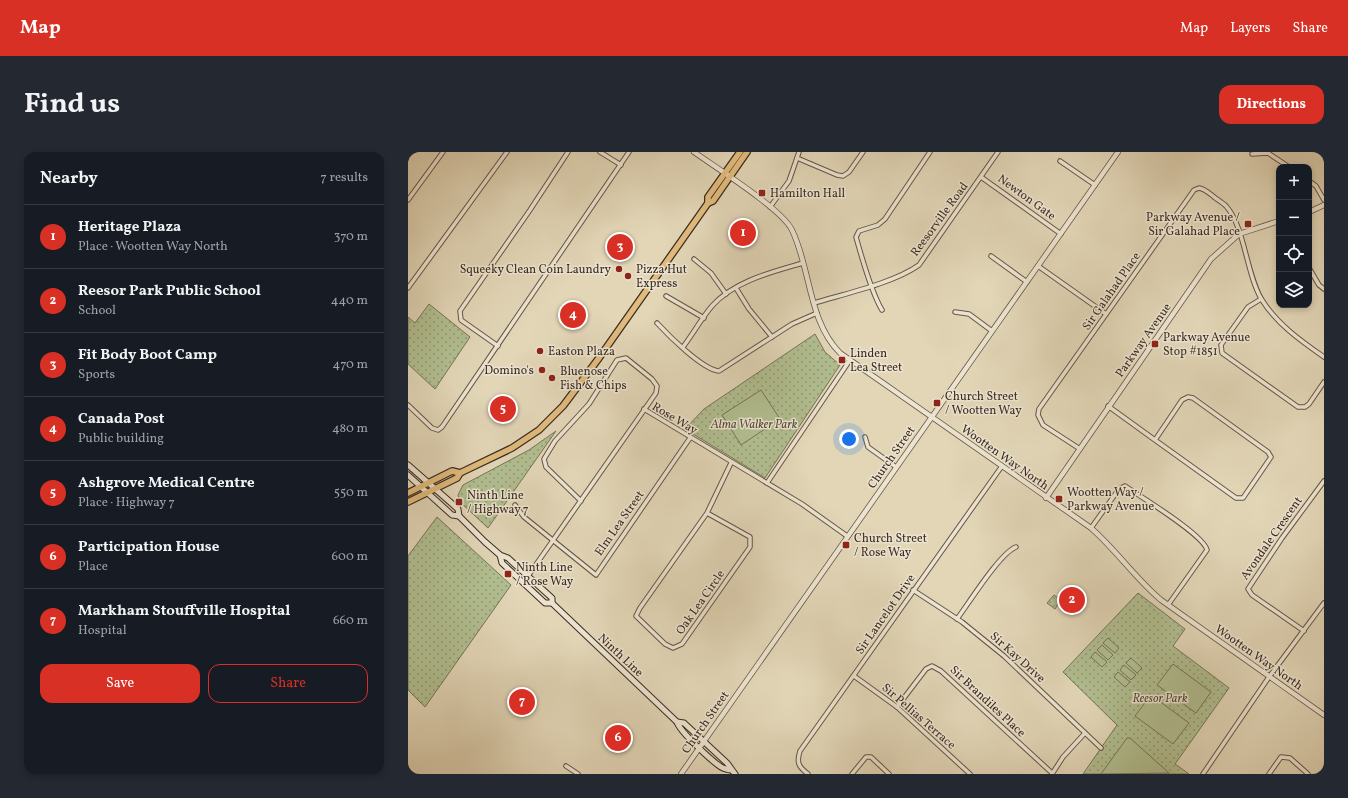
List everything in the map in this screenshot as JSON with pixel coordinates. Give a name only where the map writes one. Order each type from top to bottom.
[{"type":"main road","points":[[708,203],[708,197],[740,152]]},
{"type":"main road","points":[[408,502],[457,478],[460,473],[512,448],[539,430],[563,406],[599,358],[708,203],[713,201],[747,152]]},
{"type":"main road","name":"Ninth Line","points":[[408,465],[458,508],[459,516]]},
{"type":"main road","points":[[408,493],[452,472],[460,473]]},
{"type":"main road","name":"Ninth Line","points":[[408,475],[452,515],[459,516],[500,556],[502,563],[545,603],[552,603]]},
{"type":"main road","name":"Ninth Line","points":[[500,556],[508,558],[552,598],[552,603],[677,722],[679,728],[700,748],[722,768],[730,770],[735,774]]},
{"type":"main road","name":"Ninth Line","points":[[677,722],[684,723],[727,763],[730,770]]},
{"type":"street","points":[[409,197],[443,152]]},
{"type":"street","points":[[408,288],[507,152]]},
{"type":"street","points":[[498,346],[461,320],[460,311],[568,152]]},
{"type":"street","points":[[600,152],[620,165]]},
{"type":"street","points":[[408,405],[432,428],[440,429],[629,152]]},
{"type":"street","name":"Wootten Way North","points":[[694,152],[770,207],[781,216],[792,230],[817,313],[827,338],[840,354],[1046,498],[1092,528],[1111,546],[1145,586],[1168,605],[1324,715]]},
{"type":"street","points":[[770,207],[789,181],[800,152]]},
{"type":"street","points":[[798,158],[837,175],[844,176],[849,172],[864,152]]},
{"type":"street","points":[[882,310],[875,298],[856,237],[859,231],[878,225],[885,219],[930,152]]},
{"type":"street","name":"Reesorville Road","points":[[814,303],[911,271],[919,265],[998,152]]},
{"type":"street","name":"Church Street","points":[[681,774],[1118,152]]},
{"type":"street","points":[[1252,154],[1268,153],[1284,164]]},
{"type":"street","points":[[1060,161],[1095,185]]},
{"type":"street","name":"Newton Gate","points":[[981,176],[1061,234]]},
{"type":"street","points":[[1312,183],[1316,186],[1324,200]]},
{"type":"street","name":"Sir Galahad Place","points":[[1080,449],[1043,425],[1038,415],[1039,409],[1194,190],[1199,188],[1204,189],[1226,206],[1234,220],[1248,266],[1261,299],[1275,317],[1291,333],[1324,357]]},
{"type":"street","points":[[1312,211],[1324,205]]},
{"type":"street","name":"Parkway Avenue","points":[[1046,498],[1108,406],[1211,259],[1239,234],[1276,222]]},
{"type":"street","points":[[991,256],[1027,282]]},
{"type":"street","points":[[694,258],[711,273],[726,294]]},
{"type":"street","points":[[683,347],[712,306],[726,294],[752,280],[803,263]]},
{"type":"street","points":[[1038,266],[1106,314]]},
{"type":"street","points":[[1311,272],[1319,285],[1324,289]]},
{"type":"street","points":[[736,288],[748,309],[772,337]]},
{"type":"street","points":[[666,296],[704,318]]},
{"type":"street","points":[[1261,299],[1248,307],[1221,345],[1222,353],[1298,407],[1309,404],[1324,382]]},
{"type":"street","points":[[955,312],[969,314],[992,331]]},
{"type":"street","points":[[657,323],[668,335],[701,363],[713,370],[719,371],[792,324],[817,313]]},
{"type":"street","points":[[581,501],[546,467],[544,459],[555,441],[589,404],[617,360],[626,358],[652,379],[657,386],[656,393],[644,409]]},
{"type":"street","points":[[767,483],[850,360]]},
{"type":"street","points":[[1108,406],[1155,440],[1236,498],[1244,498],[1271,457],[1268,452],[1193,398],[1188,397],[1182,400],[1155,440]]},
{"type":"street","name":"Rose Way","points":[[528,576],[644,409],[731,463],[802,504],[847,536]]},
{"type":"street","points":[[865,437],[868,446],[896,467]]},
{"type":"street","name":"Elm Lea Street","points":[[553,541],[596,575],[690,438]]},
{"type":"street","name":"Oak Lea Circle","points":[[707,513],[750,537],[750,547],[682,644],[673,648],[665,644],[636,616],[640,608],[707,513],[731,463]]},
{"type":"street","name":"Sir Lancelot Drive","points":[[808,774],[799,766],[797,759],[800,751],[1002,466]]},
{"type":"street","name":"Avondale Crescent","points":[[1304,631],[1252,595],[1248,589],[1282,538],[1324,481]]},
{"type":"street","points":[[1092,528],[1119,489],[1125,486],[1195,534],[1206,544],[1207,550],[1168,605]]},
{"type":"street","points":[[515,505],[524,517],[553,541]]},
{"type":"street","points":[[958,619],[1001,560],[1010,549],[1016,547]]},
{"type":"street","name":"Sir Kay Drive","points":[[913,590],[958,619],[1004,656],[1101,748]]},
{"type":"street","points":[[1203,774],[1269,677],[1324,603]]},
{"type":"street","name":"Sir Brandiles Place","points":[[897,707],[926,669],[932,666],[941,671],[1052,774]]},
{"type":"street","name":"Sir Pellias Terrace","points":[[854,676],[897,707],[970,774]]},
{"type":"street","points":[[1052,774],[1085,733]]},
{"type":"street","points":[[852,774],[866,757],[871,757],[889,774]]},
{"type":"street","points":[[1269,774],[1281,757],[1290,758],[1308,774]]},
{"type":"street","points":[[566,766],[578,774]]},
{"type":"green space","points":[[429,304],[470,337],[435,389],[408,364],[408,317],[415,323]]},
{"type":"green space","name":"Alma Walker Park","points":[[815,334],[825,352],[840,365],[765,478],[685,429],[704,409]]},
{"type":"green space","points":[[761,390],[780,419],[741,445],[722,415]]},
{"type":"green space","points":[[556,431],[488,528],[460,502],[458,495],[463,485],[529,450]]},
{"type":"green space","points":[[437,517],[511,585],[425,707],[408,690],[408,556]]},
{"type":"green space","name":"Reesor Park","points":[[1138,593],[1185,629],[1173,646],[1229,688],[1175,764],[1189,774],[1083,774],[1117,725],[1063,672]]},
{"type":"green space","points":[[1054,595],[1061,600],[1055,609],[1047,603]]},
{"type":"green space","points":[[1108,638],[1119,648],[1115,653],[1103,643]]},
{"type":"green space","points":[[1102,645],[1113,655],[1108,660],[1097,650]]},
{"type":"green space","points":[[1095,652],[1107,662],[1102,667],[1091,657]]},
{"type":"green space","points":[[1131,658],[1142,668],[1137,673],[1126,663]]},
{"type":"green space","points":[[1173,664],[1211,692],[1196,713],[1157,685]]},
{"type":"green space","points":[[1124,665],[1136,675],[1131,680],[1120,670]]},
{"type":"green space","points":[[1118,672],[1130,682],[1125,687],[1114,677]]},
{"type":"green space","points":[[1151,695],[1189,723],[1173,744],[1135,716]]},
{"type":"green space","points":[[1127,738],[1130,738],[1169,773],[1101,774]]},
{"type":"place","name":"Hamilton Hall","points":[[762,193]]},
{"type":"place","name":"Parkway Avenue / Sir Galahad Place","points":[[1248,224]]},
{"type":"place","name":"Heritage Plaza","points":[[743,233]]},
{"type":"place","name":"Fit Body Boot Camp","points":[[620,247]]},
{"type":"place","name":"Squeeky Clean Coin Laundry","points":[[619,269]]},
{"type":"place","name":"Pizza Hut Express","points":[[628,276]]},
{"type":"place","name":"Canada Post","points":[[573,315]]},
{"type":"place","name":"Parkway Avenue Stop #1851","points":[[1155,344]]},
{"type":"place","name":"Easton Plaza","points":[[540,351]]},
{"type":"place","name":"Linden Lea Street","points":[[842,360]]},
{"type":"place","name":"Domino's","points":[[542,370]]},
{"type":"place","name":"Bluenose Fish & Chips","points":[[552,378]]},
{"type":"place","name":"Church Street / Wootten Way","points":[[937,403]]},
{"type":"place","name":"Ashgrove Medical Centre","points":[[503,409]]},
{"type":"place","name":"Wootten Way / Parkway Avenue","points":[[1059,499]]},
{"type":"place","name":"Ninth Line / Highway 7","points":[[459,502]]},
{"type":"place","name":"Church Street / Rose Way","points":[[846,545]]},
{"type":"place","name":"Ninth Line / Rose Way","points":[[508,574]]},
{"type":"place","name":"Reesor Park Public School","points":[[1072,600]]},
{"type":"place","name":"Markham Stouffville Hospital","points":[[522,702]]},
{"type":"place","name":"Participation House","points":[[618,738]]}]
